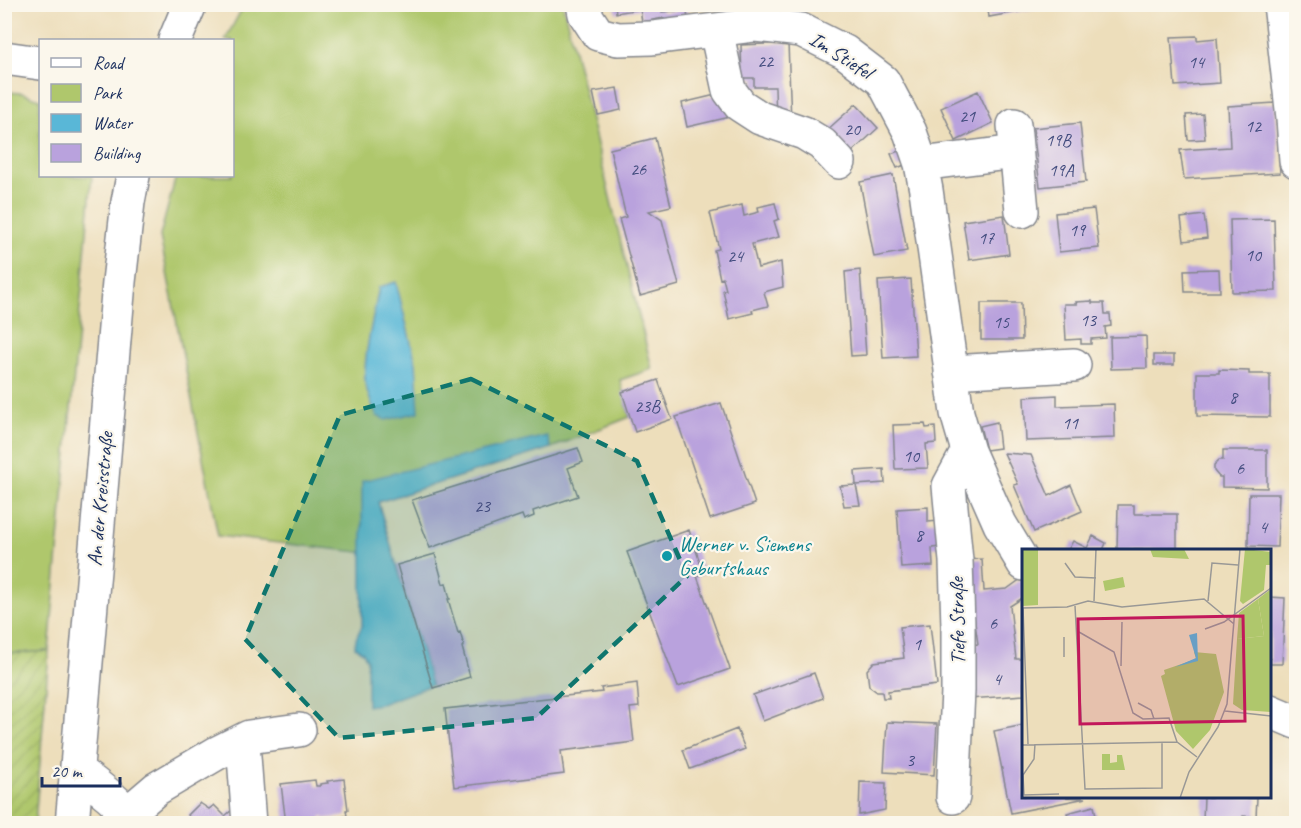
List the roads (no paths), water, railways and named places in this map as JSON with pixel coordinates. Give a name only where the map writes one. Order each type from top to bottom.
[{"type":"street","points":[[175,39],[190,4]]},
{"type":"street","name":"Im Stiefel","points":[[583,4],[585,14],[598,34],[618,39],[652,38],[755,25],[801,30],[845,52],[883,81],[910,132],[921,164],[957,413],[968,450],[999,524],[1022,562]]},
{"type":"street","points":[[1280,4],[1296,161]]},
{"type":"street","points":[[716,30],[729,90],[740,105],[760,118],[804,133],[822,144],[839,162]]},
{"type":"street","points":[[4,58],[39,63]]},
{"type":"street","points":[[921,164],[1015,138],[1022,211]]},
{"type":"street","name":"An der Kreisstraße","points":[[72,824],[118,282],[133,177]]},
{"type":"street","points":[[951,372],[1074,365]]},
{"type":"street","name":"Tiefe Straße","points":[[952,797],[958,691],[958,627],[956,561],[949,486],[968,450]]},
{"type":"street","points":[[1271,712],[1296,722]]},
{"type":"street","points":[[77,771],[92,781],[128,820],[156,789],[217,753],[249,738],[299,730]]},
{"type":"street","points":[[238,743],[244,756],[249,824]]},
{"type":"water","points":[[396,282],[416,363],[419,412],[386,420],[377,416],[371,403],[365,369],[379,287]]},
{"type":"water","points":[[547,436],[551,448],[378,502],[432,685],[381,704],[367,706],[367,660],[363,652],[355,647],[356,638],[362,626],[362,481]]},
{"type":"place","name":"Werner v. Siemens Geburtshaus","points":[[667,556]]}]
